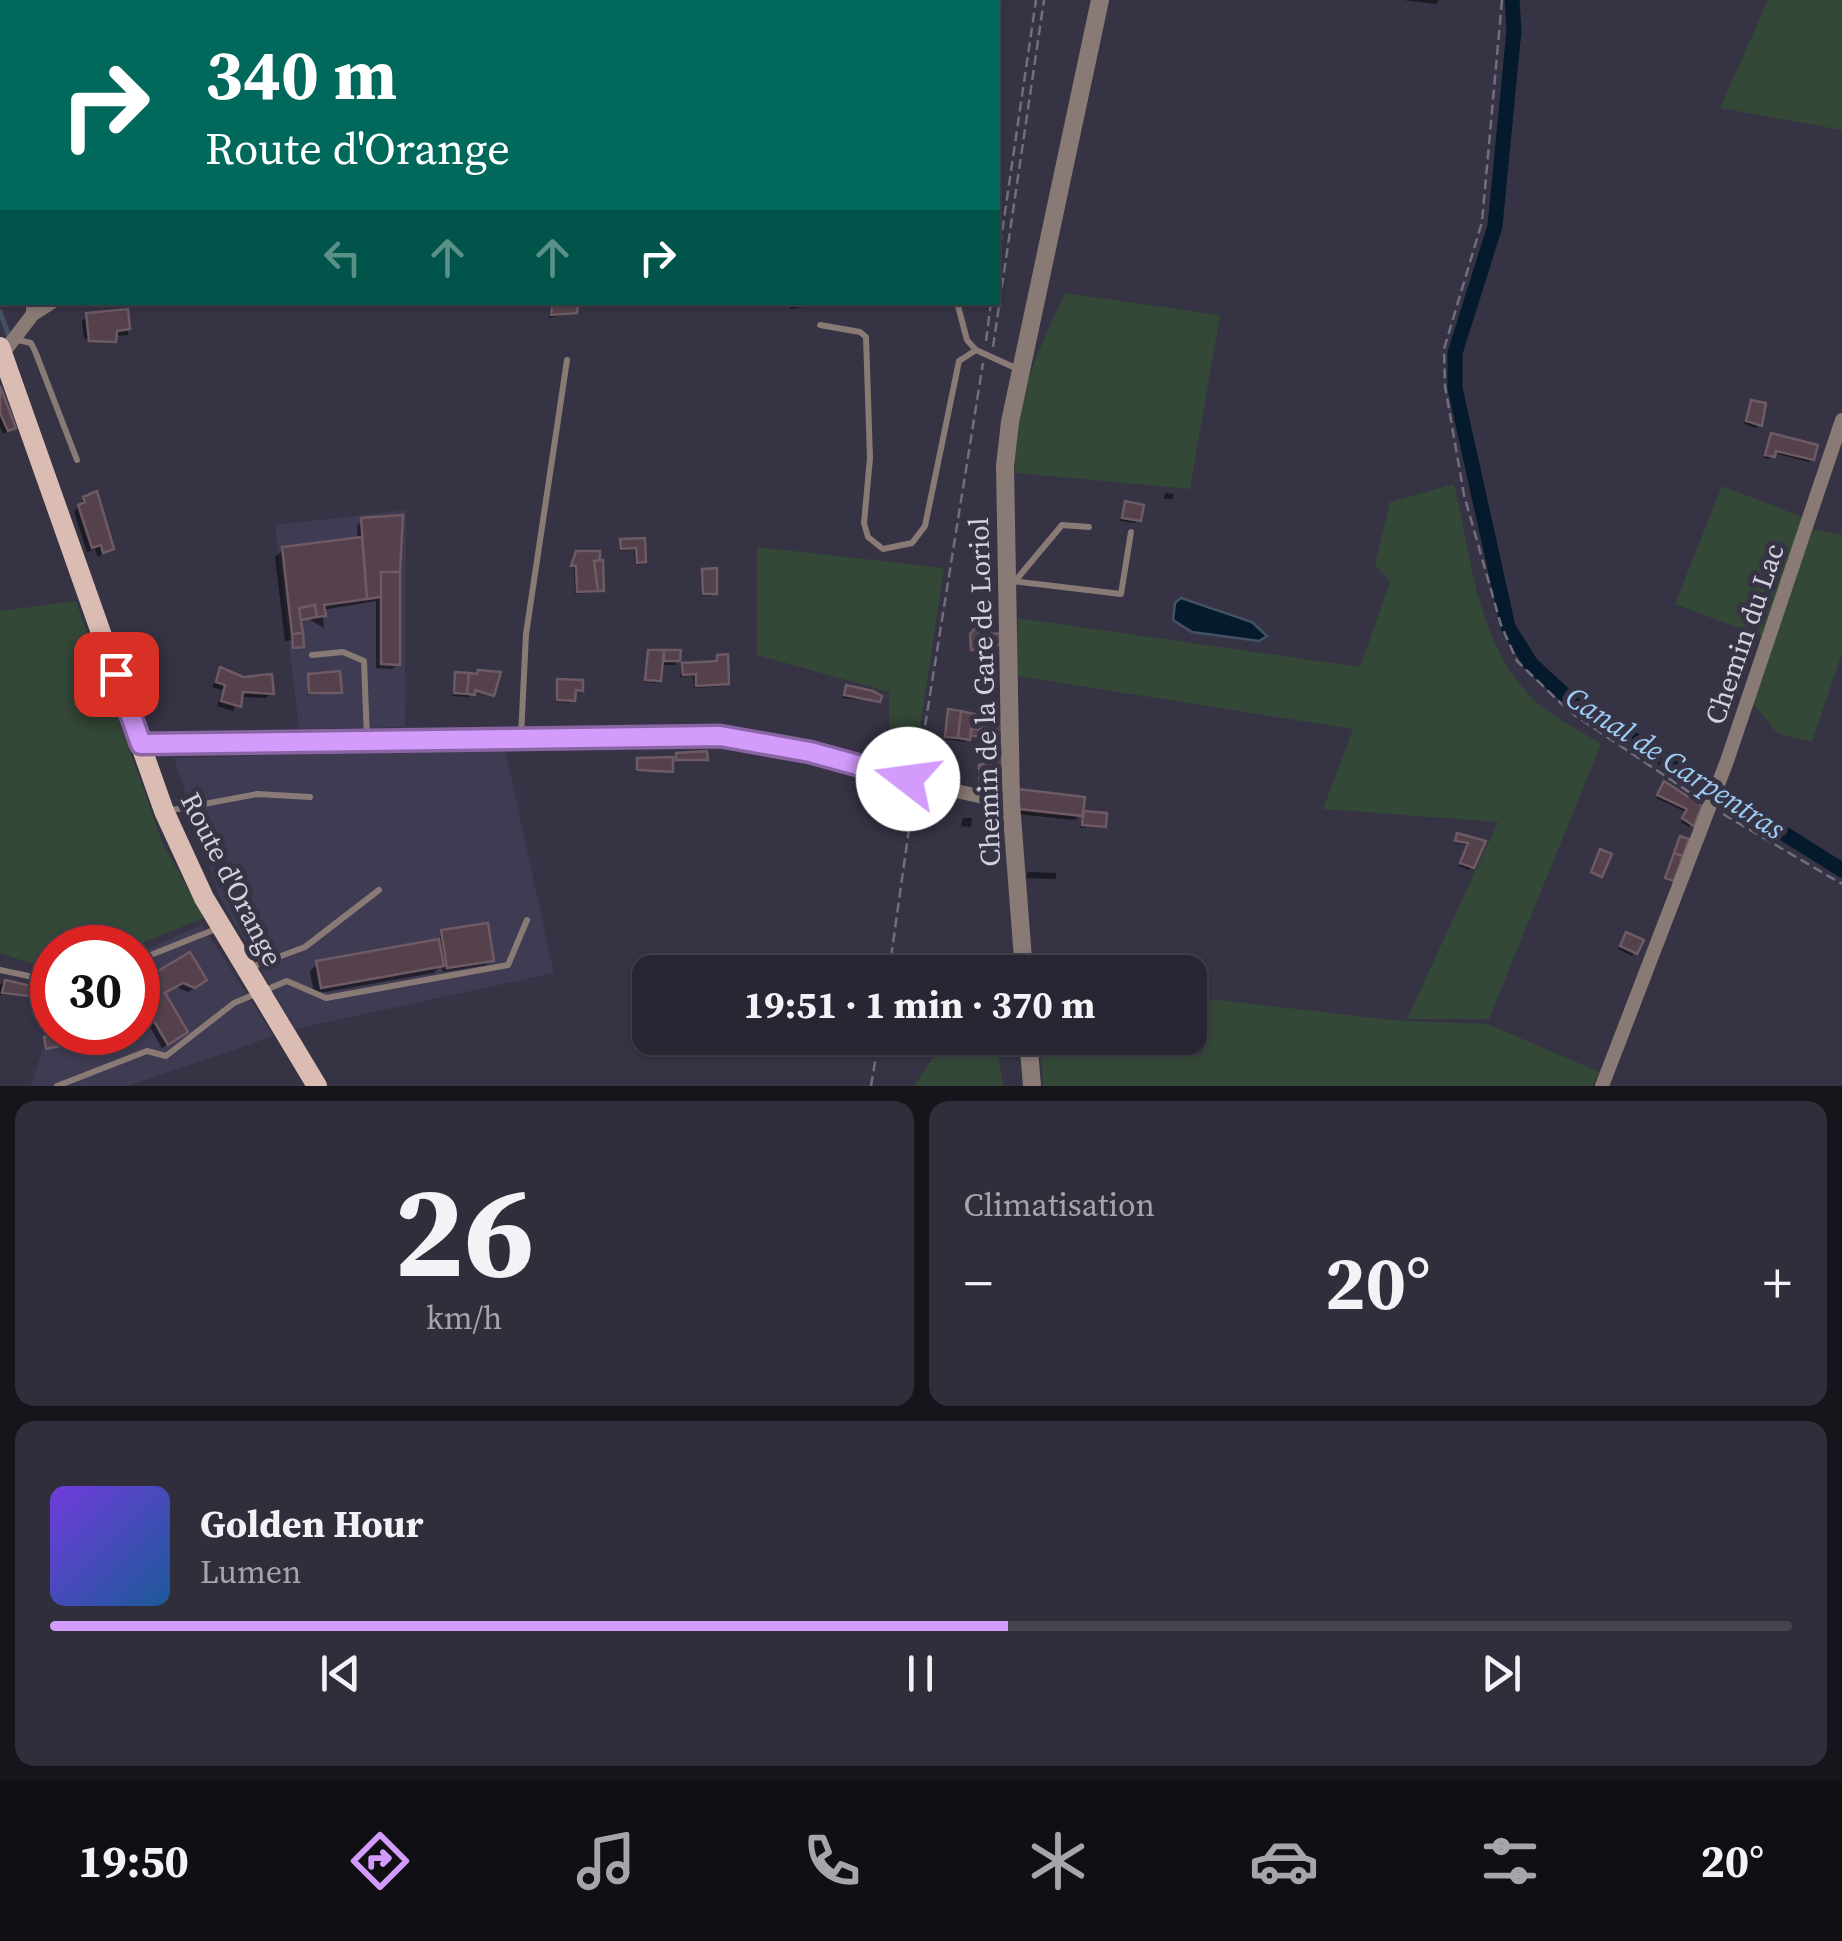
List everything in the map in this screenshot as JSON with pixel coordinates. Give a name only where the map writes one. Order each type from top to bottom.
[{"type":"main road","name":"Route d'Orange","points":[[5,350],[164,811],[221,926],[317,1086]]},
{"type":"street","name":"Chemin de la Gare de Loriol","points":[[1023,955],[1011,803],[1012,581],[1005,466],[1100,0]]},
{"type":"street","points":[[5,350],[33,308]]},
{"type":"street","name":"Chemin du Lac","points":[[1602,1086],[1718,784],[1842,420]]},
{"type":"street","points":[[141,744],[746,739],[1011,803]]},
{"type":"street","points":[[1029,1055],[1032,1086]]},
{"type":"lane","points":[[141,0],[151,0]]},
{"type":"lane","points":[[958,305],[967,340],[984,354],[1022,370]]},
{"type":"lane","points":[[820,324],[860,332],[866,337],[870,458],[864,523],[868,538],[883,549],[912,544],[925,526],[959,361],[984,354]]},
{"type":"lane","points":[[5,350],[31,343],[78,460]]},
{"type":"lane","points":[[521,738],[526,634],[567,360]]},
{"type":"lane","points":[[1012,581],[1062,525],[1088,527]]},
{"type":"lane","points":[[1012,581],[1121,594],[1130,532]]},
{"type":"lane","points":[[312,655],[344,652],[364,661],[367,741]]},
{"type":"lane","points":[[164,811],[258,794],[310,797]]},
{"type":"lane","points":[[246,969],[306,948],[379,890]]},
{"type":"lane","points":[[57,1086],[147,1051],[166,1056],[234,1002],[287,981],[326,998],[508,965],[527,920]]},
{"type":"lane","points":[[160,951],[221,926]]},
{"type":"lane","points":[[0,970],[30,977]]},
{"type":"path","points":[[1000,246],[1036,0]]},
{"type":"path","points":[[1000,260],[1044,0]]},
{"type":"path","points":[[1502,0],[1482,222],[1444,349],[1446,400],[1464,494],[1500,624],[1517,661],[1570,712],[1842,884]]},
{"type":"path","points":[[984,354],[991,305]]},
{"type":"path","points":[[891,955],[992,305]]},
{"type":"path","points":[[871,1086],[876,1055]]},
{"type":"shaded area","points":[[406,510],[405,727],[299,729],[275,525]]},
{"type":"shaded area","points":[[505,749],[554,973],[295,1029],[219,896],[174,758]]},
{"type":"shaded area","points":[[202,925],[274,1036],[128,1086],[31,1086],[41,1055],[160,1055],[160,943]]},
{"type":"green space","points":[[1768,0],[1842,0],[1842,130],[1720,108]]},
{"type":"green space","points":[[1065,293],[1220,315],[1190,489],[1015,473],[1017,424],[1028,380]]},
{"type":"green space","points":[[1454,484],[1480,603],[1503,659],[1541,706],[1601,744],[1489,1019],[1407,1019],[1498,822],[1323,809],[1353,729],[1017,676],[1018,618],[1360,667],[1390,582],[1375,565],[1390,502]]},
{"type":"green space","points":[[1722,486],[1805,518],[1763,637],[1675,604]]},
{"type":"green space","points":[[1813,529],[1842,535],[1842,653],[1812,742],[1778,734],[1752,702]]},
{"type":"green space","points":[[757,547],[944,568],[913,774],[889,765],[889,692],[757,655]]},
{"type":"green space","points":[[76,601],[163,844],[204,918],[160,936],[160,925],[30,925],[30,963],[0,953],[0,611]]},
{"type":"green space","points":[[1207,999],[1402,1021],[1488,1024],[1599,1072],[1593,1086],[1043,1086],[1041,1055],[1207,1055]]},
{"type":"green space","points":[[935,1055],[999,1055],[1003,1086],[914,1086]]},
{"type":"water","points":[[1181,598],[1252,622],[1267,636],[1259,641],[1192,632],[1173,620],[1175,603]]},
{"type":"building","points":[[552,305],[578,305],[577,313],[551,315]]},
{"type":"building","points":[[128,309],[130,329],[117,331],[116,342],[89,341],[86,313]]},
{"type":"building","points":[[0,386],[16,428],[8,431],[0,413]]},
{"type":"building","points":[[1751,400],[1766,403],[1762,426],[1746,421]]},
{"type":"building","points":[[1771,433],[1818,445],[1814,460],[1776,451],[1775,457],[1765,455]]},
{"type":"building","points":[[97,491],[114,549],[103,553],[101,545],[92,548],[78,505],[85,502],[83,497]]},
{"type":"building","points":[[1125,501],[1144,505],[1141,521],[1122,518]]},
{"type":"building","points":[[403,515],[400,572],[381,572],[381,597],[367,599],[361,518]]},
{"type":"building","points":[[362,537],[367,599],[324,605],[326,616],[317,617],[315,605],[299,608],[303,633],[292,634],[282,547]]},
{"type":"building","points":[[645,538],[646,562],[637,563],[636,548],[621,549],[620,539]]},
{"type":"building","points":[[576,551],[600,551],[600,560],[594,561],[598,591],[577,592],[576,566],[571,566]]},
{"type":"building","points":[[603,560],[604,591],[598,591],[594,561]]},
{"type":"building","points":[[717,568],[717,594],[703,594],[702,569]]},
{"type":"building","points":[[381,572],[400,572],[400,665],[381,664]]},
{"type":"building","points":[[315,605],[317,617],[301,620],[299,608]]},
{"type":"building","points":[[977,626],[991,626],[991,634],[1003,633],[1003,645],[979,645],[979,650],[971,650],[970,634]]},
{"type":"building","points":[[303,633],[304,647],[293,648],[292,634]]},
{"type":"building","points":[[648,650],[664,650],[661,681],[645,680]]},
{"type":"building","points":[[664,650],[681,650],[680,661],[664,661]]},
{"type":"building","points":[[728,654],[729,684],[696,686],[696,674],[683,675],[682,663],[717,661],[717,655]]},
{"type":"building","points":[[220,667],[243,677],[272,674],[274,694],[243,692],[241,707],[221,701],[225,685],[216,682]]},
{"type":"building","points":[[478,670],[501,672],[494,696],[475,690],[475,695],[467,694],[469,673],[477,674]]},
{"type":"building","points":[[340,671],[342,693],[309,693],[308,674]]},
{"type":"building","points":[[455,672],[469,673],[467,694],[454,693]]},
{"type":"building","points":[[557,679],[583,680],[583,691],[576,690],[575,701],[557,700]]},
{"type":"building","points":[[846,685],[873,691],[882,696],[880,702],[844,695]]},
{"type":"building","points":[[948,709],[961,711],[958,738],[945,737]]},
{"type":"building","points":[[961,711],[1004,721],[1004,757],[997,757],[997,730],[971,729],[970,740],[958,738]]},
{"type":"building","points":[[971,729],[997,730],[996,736],[971,736]]},
{"type":"building","points":[[707,751],[708,760],[676,760],[676,753]]},
{"type":"building","points":[[673,757],[673,772],[637,770],[637,758]]},
{"type":"building","points":[[997,757],[1004,757],[995,790],[979,789],[979,765],[988,762],[996,766]]},
{"type":"building","points":[[1664,781],[1702,806],[1694,826],[1682,818],[1687,809],[1657,795]]},
{"type":"building","points":[[1018,789],[1085,797],[1083,816],[1019,809]]},
{"type":"building","points":[[1083,811],[1107,813],[1106,827],[1082,825]]},
{"type":"building","points":[[1457,833],[1486,841],[1474,868],[1460,863],[1468,843],[1455,841]]},
{"type":"building","points":[[1680,836],[1689,839],[1683,856],[1674,853]]},
{"type":"building","points":[[1600,849],[1612,854],[1602,877],[1591,872]]},
{"type":"building","points":[[1674,853],[1683,856],[1674,881],[1665,878]]},
{"type":"building","points":[[488,923],[494,961],[447,968],[441,930]]},
{"type":"building","points":[[1626,932],[1644,940],[1637,954],[1620,946]]},
{"type":"building","points":[[439,939],[444,966],[321,988],[316,961]]},
{"type":"building","points":[[190,952],[207,980],[195,988],[183,983],[165,993],[188,1032],[168,1045],[160,1031],[160,970]]},
{"type":"building","points":[[5,980],[30,986],[30,996],[2,993]]},
{"type":"waterway","name":"Canal de Carpentras","points":[[1512,0],[1514,30],[1495,226],[1455,353],[1455,388],[1508,627],[1531,664],[1569,699],[1842,870]]},
{"type":"waterway","points":[[0,312],[9,336]]},
{"type":"route","points":[[116,674],[141,744],[720,736],[810,752],[908,779]]}]
